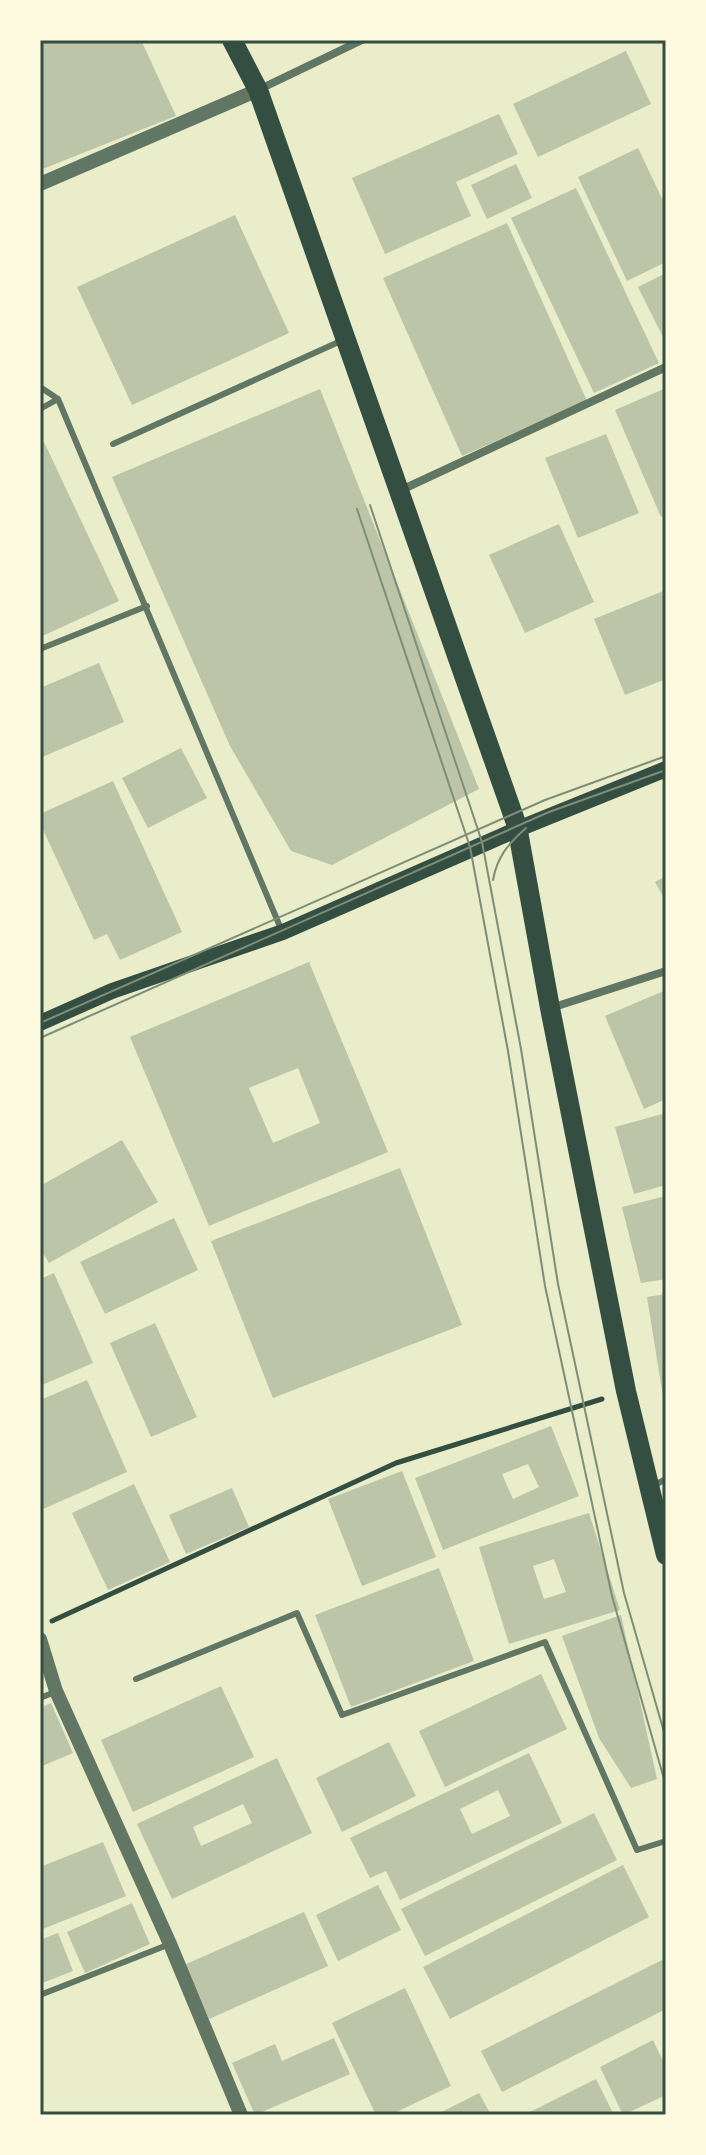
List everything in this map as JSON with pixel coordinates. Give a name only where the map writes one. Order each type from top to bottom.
[{"type":"main road","points":[[232,40],[258,90],[518,829],[626,1391],[657,1484],[666,1555]]},
{"type":"main road","points":[[40,1023],[112,991],[283,932],[518,829],[666,769]]},
{"type":"street","points":[[40,184],[258,90],[362,40]]},
{"type":"street","points":[[399,491],[666,367]]},
{"type":"street","points":[[550,1008],[666,971]]},
{"type":"street","points":[[40,1639],[56,1691],[170,1944],[241,2115]]},
{"type":"lane","points":[[113,444],[346,339]]},
{"type":"lane","points":[[40,387],[58,399],[283,932]]},
{"type":"lane","points":[[40,409],[58,399]]},
{"type":"lane","points":[[40,649],[147,606]]},
{"type":"lane","points":[[136,1679],[297,1613],[342,1715],[545,1642],[637,1850],[666,1841]]},
{"type":"lane","points":[[40,1698],[56,1691]]},
{"type":"lane","points":[[40,1995],[170,1944]]},
{"type":"path","points":[[40,1626],[396,1463],[626,1391]]},
{"type":"building","points":[[40,40],[141,40],[176,116],[40,170]]},
{"type":"building","points":[[626,51],[651,104],[538,157],[513,104]]},
{"type":"building","points":[[499,114],[518,154],[456,182],[471,216],[385,254],[352,178]]},
{"type":"building","points":[[638,148],[666,207],[666,262],[627,281],[578,177]]},
{"type":"building","points":[[516,164],[532,198],[487,219],[471,185]]},
{"type":"building","points":[[576,188],[659,363],[594,393],[511,218]]},
{"type":"building","points":[[235,215],[289,333],[132,405],[77,287]]},
{"type":"building","points":[[507,223],[587,401],[462,456],[383,278]]},
{"type":"building","points":[[666,273],[666,343],[638,287]]},
{"type":"building","points":[[666,388],[666,514],[661,517],[615,410]]},
{"type":"building","points":[[320,389],[479,789],[332,865],[291,851],[230,746],[112,477]]},
{"type":"building","points":[[606,434],[639,513],[578,538],[545,458]]},
{"type":"building","points":[[44,442],[119,601],[40,637],[40,443]]},
{"type":"building","points":[[559,524],[594,602],[525,633],[489,555]]},
{"type":"building","points":[[666,590],[666,679],[625,695],[594,619]]},
{"type":"building","points":[[99,663],[124,722],[40,758],[40,688]]},
{"type":"building","points":[[181,748],[207,798],[148,828],[122,778]]},
{"type":"building","points":[[113,781],[182,932],[120,960],[107,934],[94,940],[40,823],[40,814]]},
{"type":"building","points":[[666,876],[666,902],[655,882]]},
{"type":"building","points":[[309,962],[388,1152],[209,1226],[130,1037]],"holes":[[[298,1068],[320,1123],[273,1143],[249,1088]]]},
{"type":"building","points":[[666,990],[666,1099],[644,1109],[605,1016]]},
{"type":"building","points":[[666,1113],[666,1185],[634,1194],[615,1127]]},
{"type":"building","points":[[122,1140],[158,1202],[49,1263],[40,1248],[40,1186]]},
{"type":"building","points":[[400,1168],[462,1325],[273,1398],[211,1241]]},
{"type":"building","points":[[666,1196],[666,1279],[641,1283],[622,1207]]},
{"type":"building","points":[[174,1218],[198,1270],[105,1314],[80,1262]]},
{"type":"building","points":[[54,1273],[93,1363],[40,1386],[40,1351],[43,1350],[40,1344],[40,1279]]},
{"type":"building","points":[[666,1294],[666,1403],[664,1403],[647,1297]]},
{"type":"building","points":[[155,1323],[197,1417],[151,1437],[110,1343]]},
{"type":"building","points":[[87,1380],[127,1472],[43,1509],[40,1503],[40,1400]]},
{"type":"building","points":[[551,1426],[579,1496],[443,1550],[415,1478]],"holes":[[[528,1464],[539,1487],[513,1499],[502,1474]]]},
{"type":"building","points":[[402,1471],[436,1557],[362,1586],[328,1499]]},
{"type":"building","points":[[134,1484],[170,1562],[108,1590],[72,1513]]},
{"type":"building","points":[[232,1488],[249,1527],[186,1554],[169,1515]]},
{"type":"building","points":[[589,1513],[620,1610],[509,1644],[479,1547]],"holes":[[[554,1559],[566,1592],[544,1599],[533,1566]]]},
{"type":"building","points":[[439,1568],[474,1661],[351,1707],[315,1615]]},
{"type":"building","points":[[621,1615],[657,1779],[631,1788],[599,1738],[562,1636]]},
{"type":"building","points":[[541,1674],[567,1729],[445,1787],[419,1731]]},
{"type":"building","points":[[221,1686],[254,1757],[133,1812],[101,1740]]},
{"type":"building","points":[[51,1703],[73,1753],[40,1767],[40,1708]]},
{"type":"building","points":[[389,1742],[416,1796],[342,1832],[316,1778]]},
{"type":"building","points":[[529,1753],[562,1823],[400,1900],[386,1871],[370,1878],[350,1838]],"holes":[[[498,1790],[510,1816],[472,1834],[460,1809]]]},
{"type":"building","points":[[277,1758],[312,1833],[172,1899],[137,1824]],"holes":[[[243,1804],[252,1823],[201,1846],[193,1827]]]},
{"type":"building","points":[[594,1813],[617,1860],[425,1956],[401,1909]]},
{"type":"building","points":[[103,1842],[126,1896],[40,1930],[40,1867]]},
{"type":"building","points":[[623,1865],[649,1917],[450,2019],[423,1967]]},
{"type":"building","points":[[378,1885],[401,1930],[338,1961],[316,1915]]},
{"type":"building","points":[[132,1903],[150,1944],[85,1973],[67,1932]]},
{"type":"building","points":[[304,1912],[328,1966],[209,2019],[184,1965]]},
{"type":"building","points":[[58,1933],[73,1971],[40,1984],[40,1940]]},
{"type":"building","points":[[666,1958],[666,2009],[502,2092],[481,2051]]},
{"type":"building","points":[[405,1988],[451,2086],[390,2115],[376,2115],[332,2023]]},
{"type":"building","points":[[334,2038],[350,2074],[255,2115],[232,2063],[275,2044],[282,2061]]},
{"type":"building","points":[[653,2040],[666,2067],[666,2095],[623,2115],[600,2067]]},
{"type":"building","points":[[596,2079],[614,2115],[524,2115]]},
{"type":"building","points":[[479,2093],[491,2115],[436,2115]]},
{"type":"tram line","points":[[370,505],[482,842],[521,1049],[558,1284],[624,1593],[666,1739]]},
{"type":"tram line","points":[[357,509],[470,847],[508,1051],[545,1286],[612,1596],[666,1786]]},
{"type":"tram line","points":[[40,1023],[545,800],[666,756]]},
{"type":"tram line","points":[[40,1038],[549,812],[666,770]]},
{"type":"tram line","points":[[493,880],[504,851],[526,828]]}]
